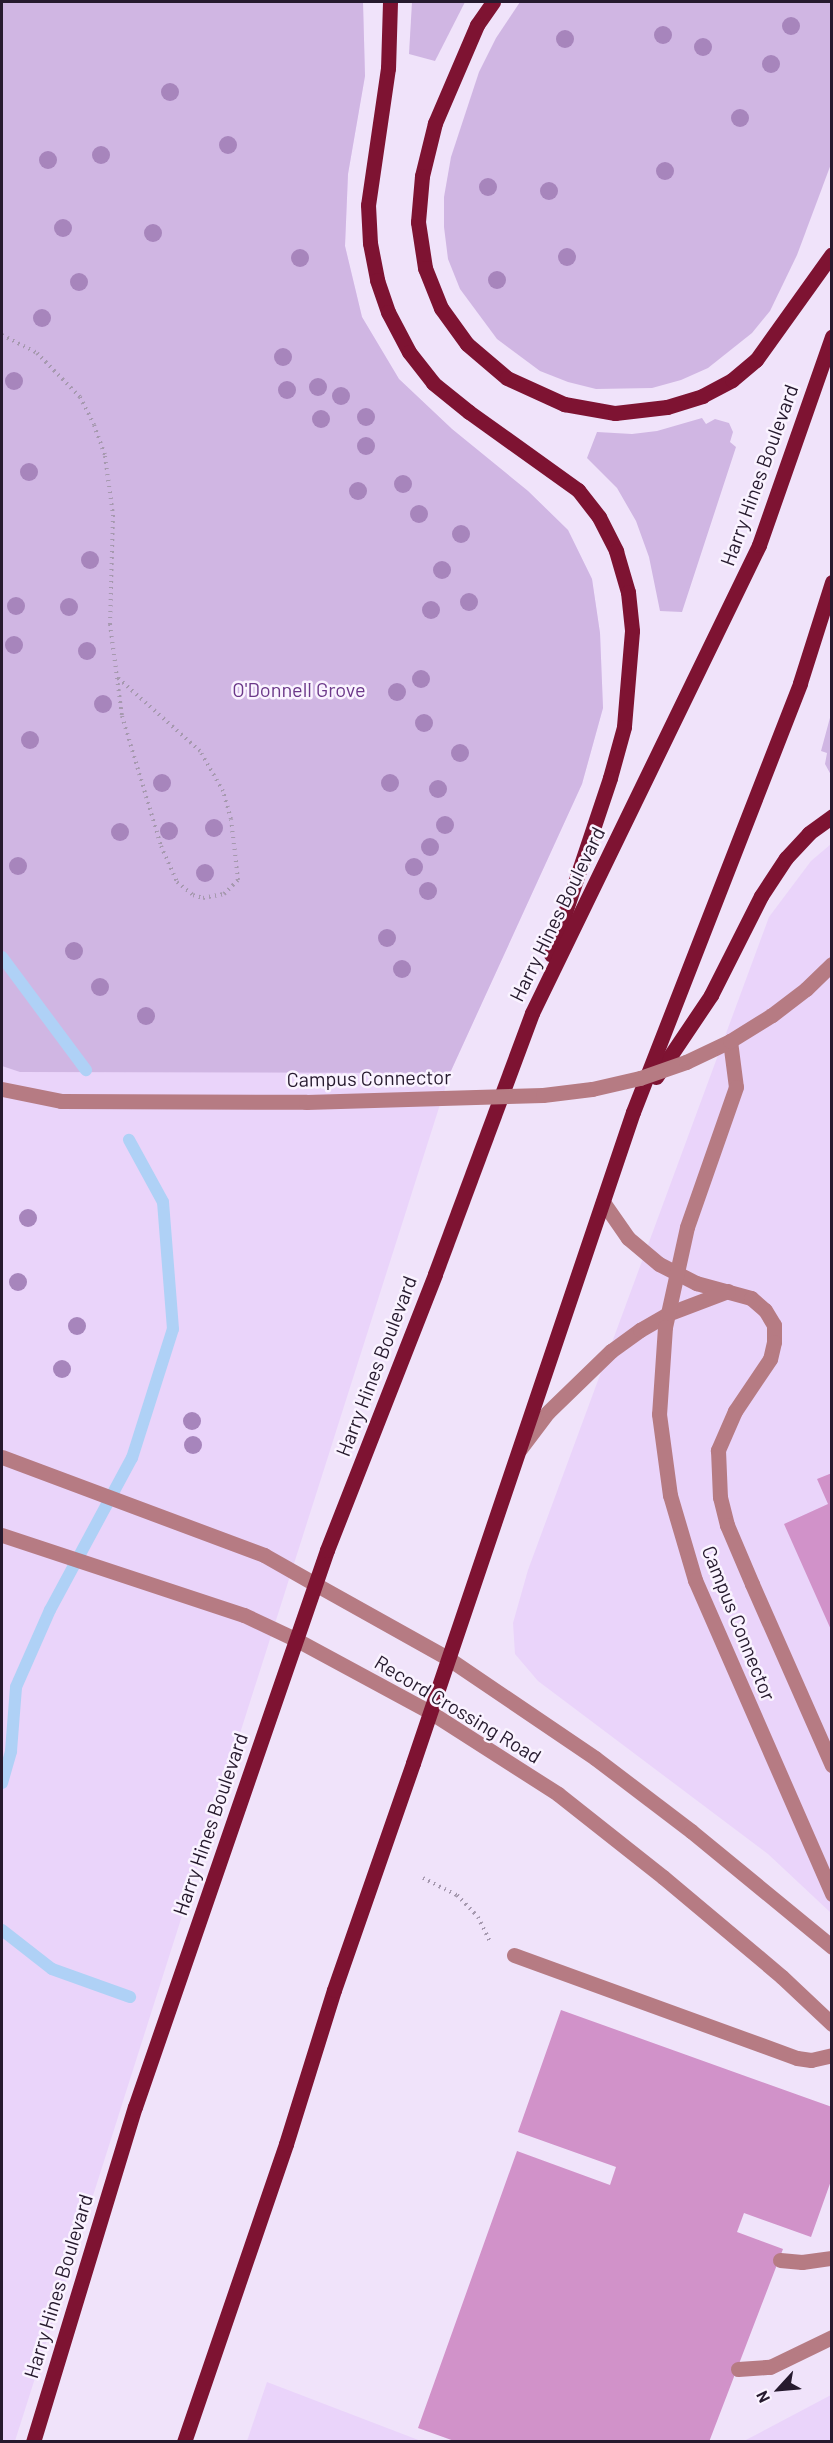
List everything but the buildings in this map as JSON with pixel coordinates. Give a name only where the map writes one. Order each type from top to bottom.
[{"type":"main road","points":[[390,2],[388,68],[368,205],[370,243],[377,280],[388,312],[409,352],[433,383],[469,412],[578,490],[599,517],[616,551],[628,592],[632,631],[624,727],[610,778],[532,1013]]},
{"type":"main road","points":[[493,2],[477,25],[435,123],[422,176],[418,222],[425,268],[441,308],[467,344],[507,378],[564,404],[615,413],[668,407],[702,396],[732,380],[756,360],[831,254]]},
{"type":"main road","name":"Harry Hines Boulevard","points":[[33,2442],[135,2107],[315,1584],[439,1263],[532,1013],[759,545],[831,336]]},
{"type":"main road","points":[[184,2442],[286,2144],[334,1990],[449,1659],[633,1113],[800,683],[831,582]]},
{"type":"main road","points":[[633,1113],[711,995],[761,896],[786,858],[809,833],[831,816]]},
{"type":"street","name":"Campus Connector","points":[[2,1089],[60,1101],[306,1102],[543,1095],[592,1089],[640,1078],[686,1062],[730,1041],[772,1015],[806,989],[831,964]]},
{"type":"street","name":"Campus Connector","points":[[730,1041],[736,1088],[687,1227],[665,1327],[658,1414],[670,1495],[694,1580],[831,1894]]},
{"type":"street","points":[[603,1202],[628,1238],[658,1264],[677,1276],[751,1298],[765,1310],[774,1324],[774,1342],[770,1359],[735,1411],[718,1450],[720,1497],[727,1525],[831,1765]]},
{"type":"street","points":[[518,1452],[548,1412],[611,1351],[640,1329],[670,1313],[728,1291]]},
{"type":"street","name":"Record Crossing Road","points":[[2,1457],[158,1513],[264,1555],[449,1659],[595,1758],[691,1831],[831,1947]]},
{"type":"street","name":"Record Crossing Road","points":[[2,1535],[244,1615],[295,1639],[430,1712],[480,1742],[576,1809],[746,1946],[831,2024]]},
{"type":"street","points":[[514,1955],[797,2058],[811,2060],[831,2055]]},
{"type":"street","points":[[780,2260],[802,2262],[831,2258]]},
{"type":"street","points":[[738,2369],[770,2367],[831,2337]]},
{"type":"path","points":[[2,335],[37,353],[80,398],[105,456],[113,515],[110,624],[117,677],[125,727],[161,846],[177,882],[193,895],[203,898],[224,894],[238,880],[231,819],[223,791],[200,751],[117,677]]},
{"type":"path","points":[[423,1878],[457,1895],[478,1917],[491,1945]]},
{"type":"shaded area","name":"O'Donnell Grove","points":[[2,2],[363,2],[365,76],[348,174],[345,246],[362,317],[399,379],[452,429],[528,491],[568,530],[592,579],[600,633],[603,708],[582,784],[450,1073],[15,2441],[2,2442]]},
{"type":"shaded area","points":[[831,844],[831,1913],[768,1854],[538,1681],[515,1654],[513,1623],[528,1570],[769,917],[811,861]]},
{"type":"shaded area","points":[[267,2382],[421,2441],[247,2441]]},
{"type":"shaded area","points":[[831,2395],[831,2441],[744,2441]]},
{"type":"green space","name":"O'Donnell Grove","points":[[2,2],[363,2],[365,76],[348,174],[345,246],[362,317],[399,379],[452,429],[528,491],[568,530],[592,579],[600,633],[603,708],[582,784],[450,1073],[20,1072],[2,1066]]},
{"type":"green space","points":[[412,2],[465,2],[435,61],[409,54]]},
{"type":"green space","points":[[520,2],[831,2],[831,164],[797,255],[770,311],[752,333],[708,368],[681,380],[652,388],[596,389],[568,382],[540,371],[497,339],[460,289],[448,259],[444,227],[444,197],[451,157],[479,72],[496,38]]},
{"type":"green space","points":[[702,418],[706,424],[715,419],[729,423],[733,432],[730,442],[736,447],[682,612],[660,611],[649,557],[636,521],[617,488],[587,458],[597,432],[632,434],[657,431]]},
{"type":"green space","points":[[831,714],[831,775],[825,764],[827,753],[821,751]]},
{"type":"waterway","points":[[2,957],[86,1070]]},
{"type":"waterway","points":[[2,1783],[11,1751],[16,1687],[50,1610],[132,1458],[173,1329],[163,1202],[129,1140]]},
{"type":"waterway","points":[[2,1930],[52,1969],[130,1997]]}]
